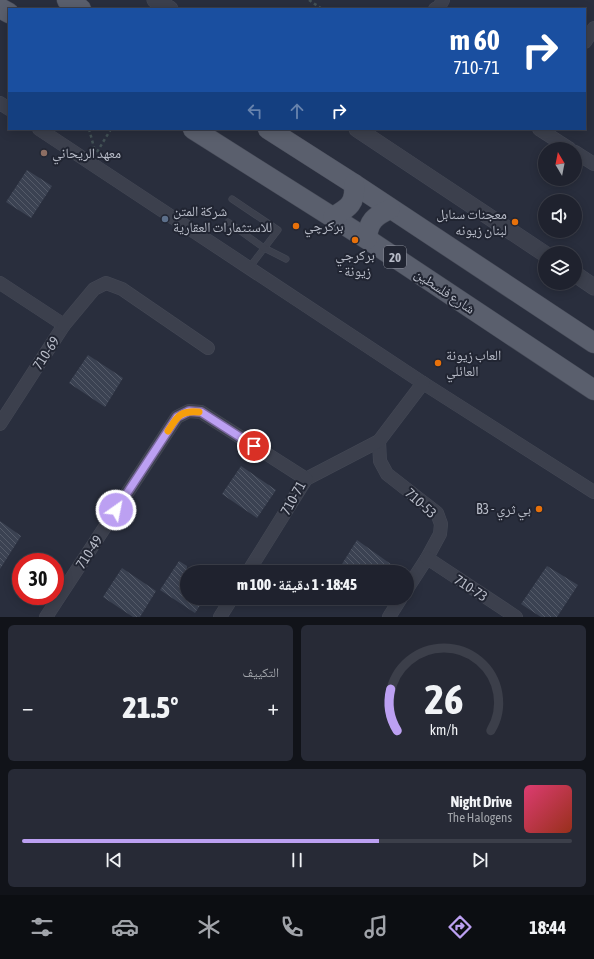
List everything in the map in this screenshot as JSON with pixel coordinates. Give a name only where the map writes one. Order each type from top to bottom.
[{"type":"main road","points":[[67,0],[79,8]]},
{"type":"main road","name":"شارع فلسطين","points":[[195,130],[367,239],[594,390]]},
{"type":"main road","points":[[270,130],[594,342]]},
{"type":"main road","points":[[333,217],[346,209],[351,203],[355,194],[354,184]]},
{"type":"main road","points":[[367,239],[367,231],[371,222],[380,213],[390,209]]},
{"type":"street","points":[[155,0],[168,8]]},
{"type":"street","points":[[586,40],[594,28]]},
{"type":"street","points":[[41,130],[423,383],[594,492]]},
{"type":"street","points":[[359,130],[538,249]]},
{"type":"street","points":[[541,130],[559,142]]},
{"type":"street","points":[[582,156],[594,164]]},
{"type":"street","points":[[582,279],[594,287]]},
{"type":"street","name":"710-69","points":[[0,283],[64,325],[0,424]]},
{"type":"street","points":[[64,325],[94,289],[106,283],[122,289],[208,348]]},
{"type":"street","points":[[306,479],[379,441],[423,383]]},
{"type":"street","name":"710-71","points":[[189,411],[201,412],[306,479],[252,565]]},
{"type":"street","name":"710-49","points":[[46,617],[177,417],[189,411]]},
{"type":"street","name":"710-53","points":[[379,441],[380,461],[387,474],[436,513],[441,524],[440,534],[414,578]]},
{"type":"street","name":"710-73","points":[[427,558],[516,617]]},
{"type":"street","points":[[220,617],[228,605]]},
{"type":"street","points":[[389,617],[397,605]]},
{"type":"lane","points":[[232,199],[278,230],[249,268]]},
{"type":"lane","points":[[228,222],[264,248],[286,259]]},
{"type":"path","points":[[308,0],[320,8]]},
{"type":"path","points":[[89,130],[96,154],[110,130]]},
{"type":"building","points":[[27,170],[52,186],[31,218],[6,202]]},
{"type":"building","points":[[88,355],[123,378],[105,407],[69,383]]},
{"type":"building","points":[[241,466],[276,490],[257,518],[222,494]]},
{"type":"building","points":[[0,521],[21,536],[0,569]]},
{"type":"building","points":[[357,540],[392,565],[341,565]]},
{"type":"building","points":[[179,561],[185,565],[180,565],[180,603],[160,590]]},
{"type":"building","points":[[547,566],[578,585],[557,617],[541,617],[521,604]]},
{"type":"building","points":[[122,568],[156,591],[140,617],[133,617],[103,597]]},
{"type":"building","points":[[183,605],[200,605],[195,613]]},
{"type":"slow traffic","points":[[168,431],[177,417],[189,411],[199,412]]},
{"type":"place","name":"معهد الريحاني","points":[[44,153]]},
{"type":"place","name":"شركة المتن للاستثمارات العقارية","points":[[165,219]]},
{"type":"place","name":"معجنات سنابل لبنان زيونه","points":[[515,222]]},
{"type":"place","name":"بركرچي","points":[[296,226]]},
{"type":"place","name":"بركرجي - زيونة","points":[[355,240]]},
{"type":"place","name":"العاب زيونة العائلي","points":[[438,363]]},
{"type":"place","name":"B3 - بي ثري","points":[[539,509]]},
{"type":"route","points":[[116,510],[177,417],[189,411],[201,412],[254,446]]}]
